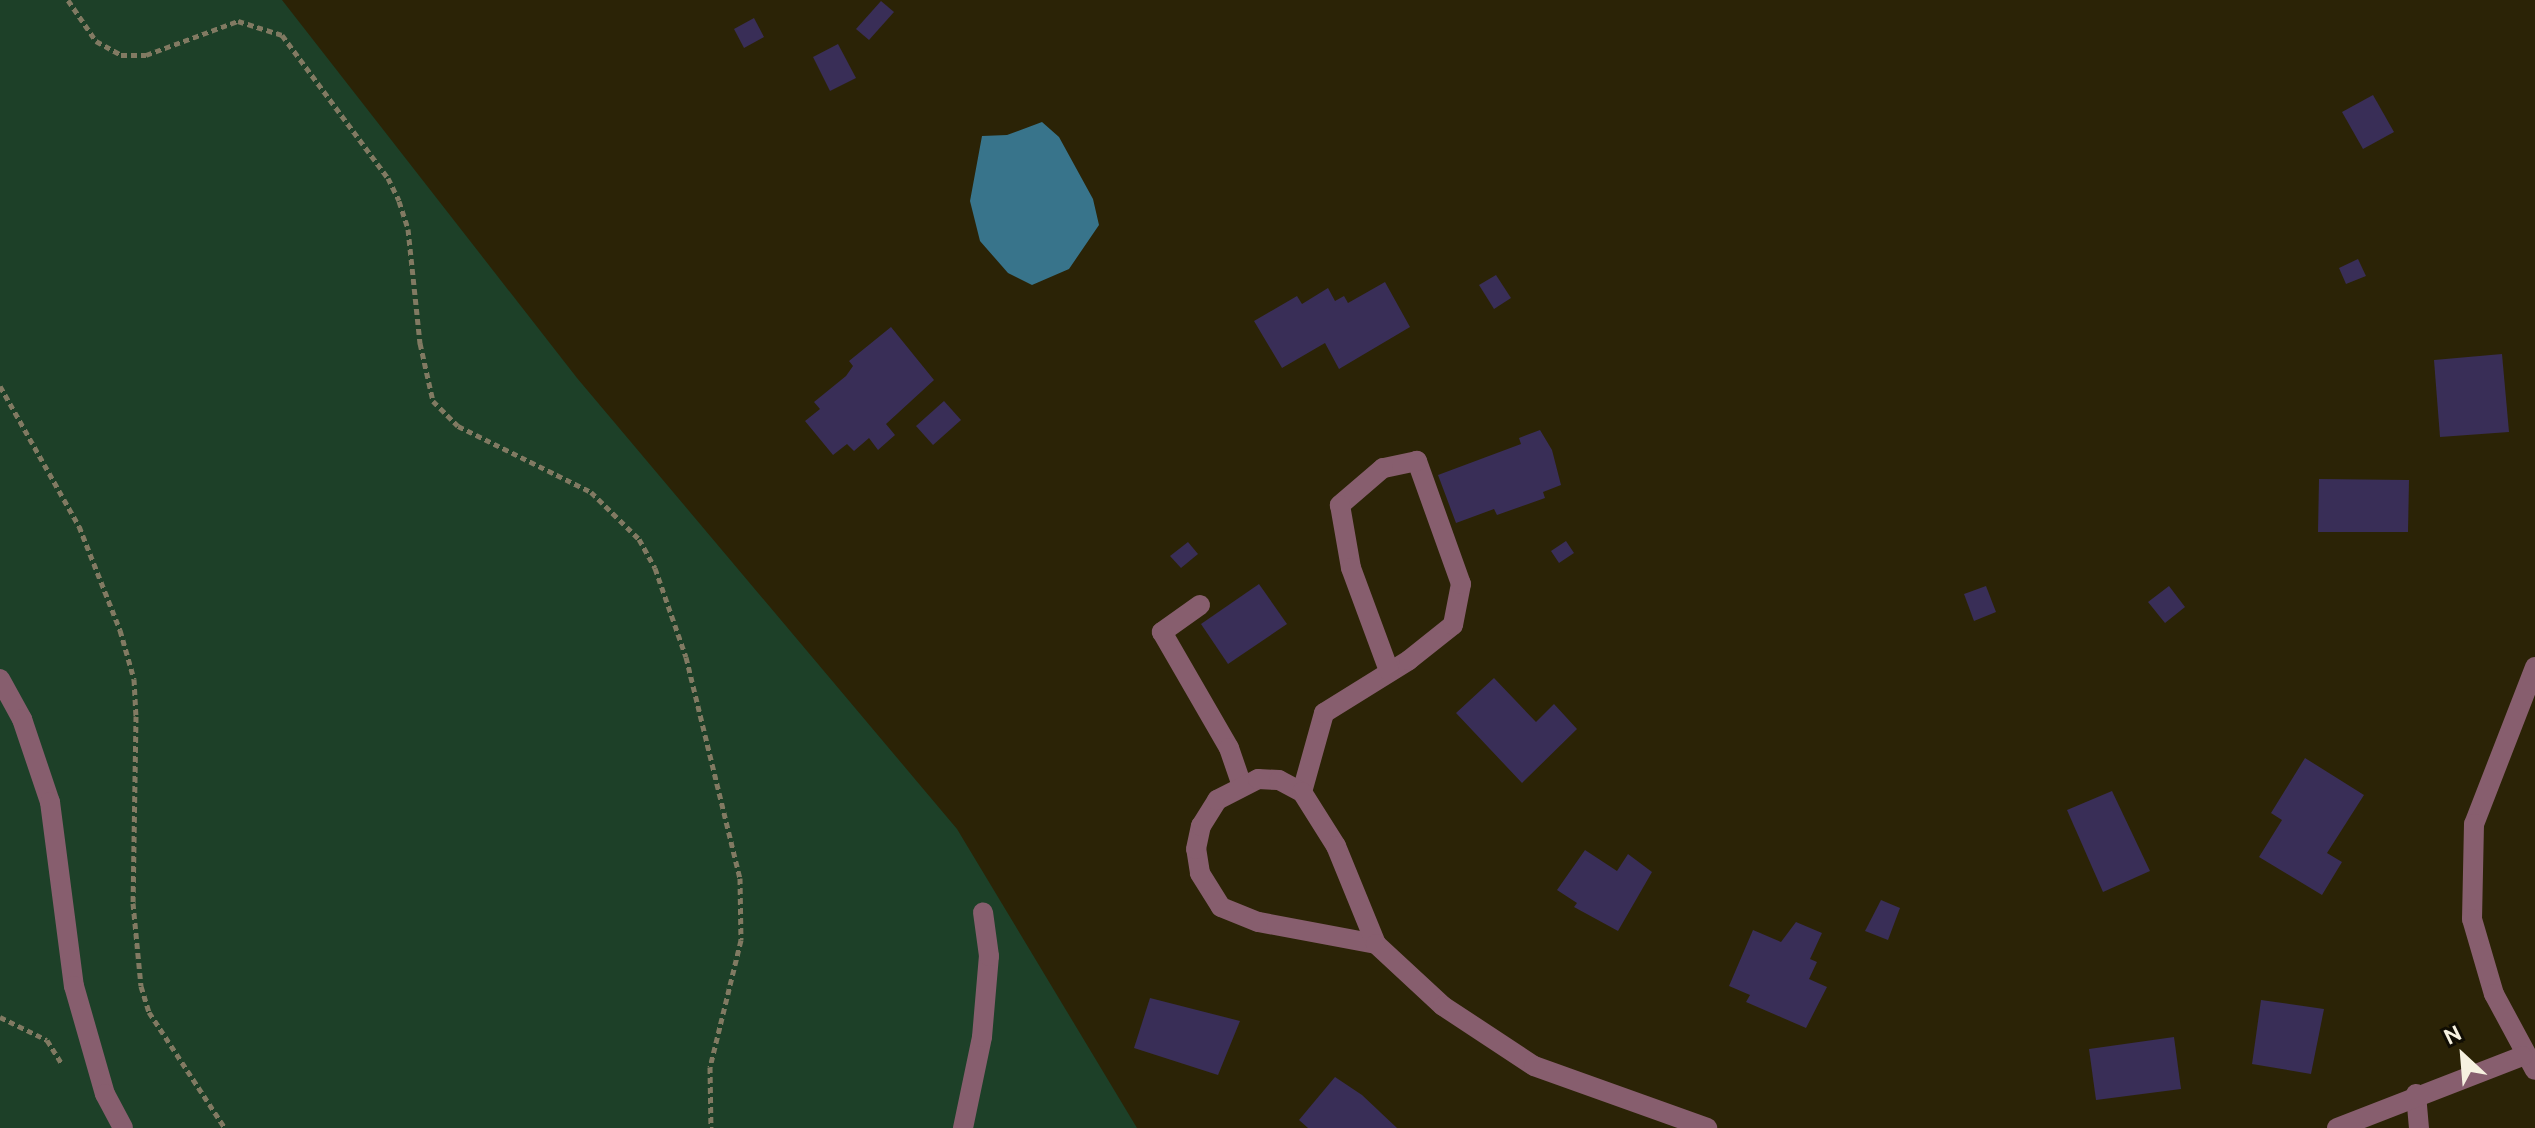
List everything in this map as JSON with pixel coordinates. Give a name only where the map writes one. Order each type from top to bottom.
[{"type":"street","points":[[1302,792],[1324,713],[1389,671],[1453,625],[1461,584],[1417,461],[1383,468],[1340,505],[1351,568],[1389,671]]},
{"type":"street","points":[[1200,605],[1162,632],[1229,748],[1241,783]]},
{"type":"street","points":[[2337,1128],[2416,1094],[2529,1063],[2494,994],[2472,919],[2474,824],[2535,667]]},
{"type":"street","points":[[0,679],[22,719],[50,802],[74,986],[96,1067],[123,1128]]},
{"type":"street","points":[[1376,944],[1258,922],[1221,907],[1200,873],[1196,849],[1201,826],[1217,800],[1241,783],[1279,780],[1302,792],[1336,846],[1376,944],[1443,1006],[1534,1066],[1707,1128]]},
{"type":"street","points":[[963,1128],[982,1037],[989,956],[983,912]]},
{"type":"street","points":[[2416,1094],[2419,1128]]},
{"type":"path","points":[[68,0],[96,41],[121,55],[146,55],[238,21],[282,35],[388,178],[399,201],[408,229],[420,343],[433,401],[458,426],[591,492],[639,539],[655,568],[686,657],[740,878],[741,940],[710,1067],[711,1128]]},
{"type":"path","points":[[0,386],[79,526],[120,630],[134,679],[133,903],[141,986],[149,1012],[225,1128]]},
{"type":"path","points":[[0,1017],[47,1040],[65,1072]]},
{"type":"green space","points":[[0,0],[282,0],[577,378],[957,829],[1137,1128],[0,1128]]},
{"type":"water","points":[[1042,122],[1059,137],[1093,199],[1099,225],[1069,269],[1032,285],[1008,273],[980,241],[970,201],[982,136],[1007,135]]},
{"type":"building","points":[[881,1],[894,12],[869,40],[856,29]]},
{"type":"building","points":[[754,18],[764,37],[744,48],[734,29]]},
{"type":"building","points":[[838,44],[856,78],[830,91],[813,57]]},
{"type":"building","points":[[2373,95],[2394,132],[2363,149],[2342,112]]},
{"type":"building","points":[[2358,259],[2366,276],[2346,284],[2339,268]]},
{"type":"building","points":[[1496,275],[1511,298],[1494,309],[1479,285]]},
{"type":"building","points":[[1385,282],[1410,327],[1339,369],[1325,343],[1282,368],[1254,321],[1297,296],[1302,304],[1328,288],[1335,301],[1344,296],[1348,303]]},
{"type":"building","points":[[891,327],[934,380],[886,424],[895,435],[878,450],[869,438],[854,451],[847,444],[833,455],[805,421],[820,409],[814,402],[846,376],[853,366],[849,361]]},
{"type":"building","points":[[2502,354],[2509,432],[2440,437],[2434,360]]},
{"type":"building","points":[[944,401],[961,420],[933,445],[916,426]]},
{"type":"building","points":[[1540,430],[1552,450],[1561,485],[1543,492],[1545,498],[1497,515],[1494,509],[1456,523],[1438,475],[1521,444],[1519,438]]},
{"type":"building","points":[[2319,479],[2409,480],[2408,532],[2318,532]]},
{"type":"building","points":[[1566,541],[1574,553],[1559,563],[1551,551]]},
{"type":"building","points":[[1188,542],[1198,554],[1181,568],[1170,556]]},
{"type":"building","points":[[1259,584],[1287,624],[1228,664],[1201,624]]},
{"type":"building","points":[[1986,586],[1996,612],[1974,621],[1964,594]]},
{"type":"building","points":[[2169,586],[2185,607],[2165,623],[2148,602]]},
{"type":"building","points":[[1494,678],[1536,722],[1554,704],[1577,729],[1522,783],[1456,713]]},
{"type":"building","points":[[2305,758],[2364,795],[2327,853],[2342,862],[2322,895],[2259,857],[2282,820],[2271,813]]},
{"type":"building","points":[[2112,791],[2150,871],[2103,892],[2067,810]]},
{"type":"building","points":[[1585,850],[1617,871],[1628,854],[1652,872],[1618,931],[1574,907],[1577,903],[1557,890]]},
{"type":"building","points":[[1881,900],[1900,908],[1888,940],[1865,931]]},
{"type":"building","points":[[1796,922],[1822,933],[1810,959],[1817,962],[1809,979],[1827,987],[1806,1028],[1746,1002],[1750,995],[1729,986],[1753,930],[1781,942]]},
{"type":"building","points":[[1150,998],[1240,1021],[1218,1075],[1134,1048]]},
{"type":"building","points":[[2261,1000],[2324,1009],[2311,1074],[2252,1064]]},
{"type":"building","points":[[2174,1037],[2181,1089],[2096,1100],[2089,1049]]},
{"type":"building","points":[[1335,1077],[1362,1095],[1397,1128],[1308,1128],[1299,1120]]}]
